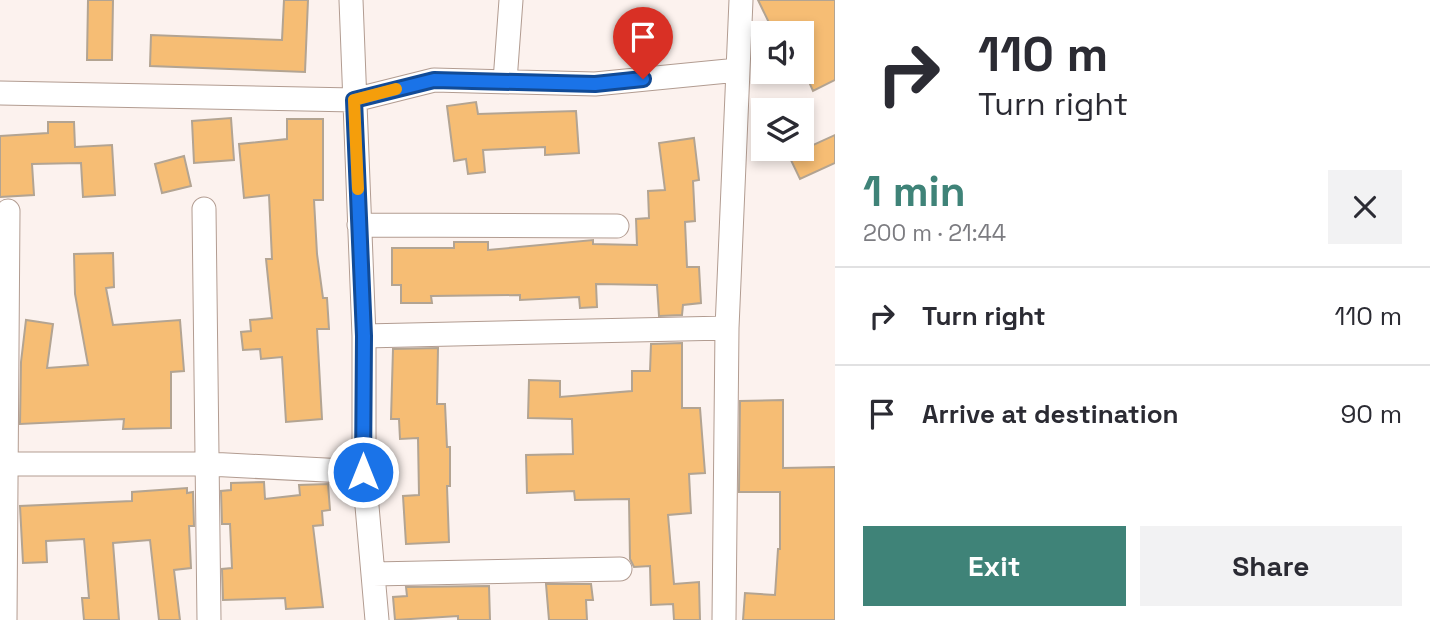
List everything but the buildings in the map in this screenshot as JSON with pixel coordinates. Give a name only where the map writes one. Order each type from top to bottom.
[{"type":"street","points":[[351,0],[364,336],[363,472],[377,620]]},
{"type":"street","points":[[505,82],[511,0]]},
{"type":"street","points":[[724,620],[726,328],[741,0]]},
{"type":"street","points":[[0,93],[354,100],[434,80],[595,84],[738,70]]},
{"type":"street","points":[[204,209],[209,620]]},
{"type":"street","points":[[5,620],[3,464],[8,211]]},
{"type":"street","points":[[359,225],[617,226]]},
{"type":"street","points":[[364,336],[726,328]]},
{"type":"street","points":[[3,464],[208,464],[363,472]]},
{"type":"street","points":[[373,574],[620,569]]},
{"type":"slow traffic","points":[[358,189],[354,100],[396,89]]},
{"type":"route","points":[[363,472],[364,336],[354,100],[434,80],[595,84],[643,79]]}]
